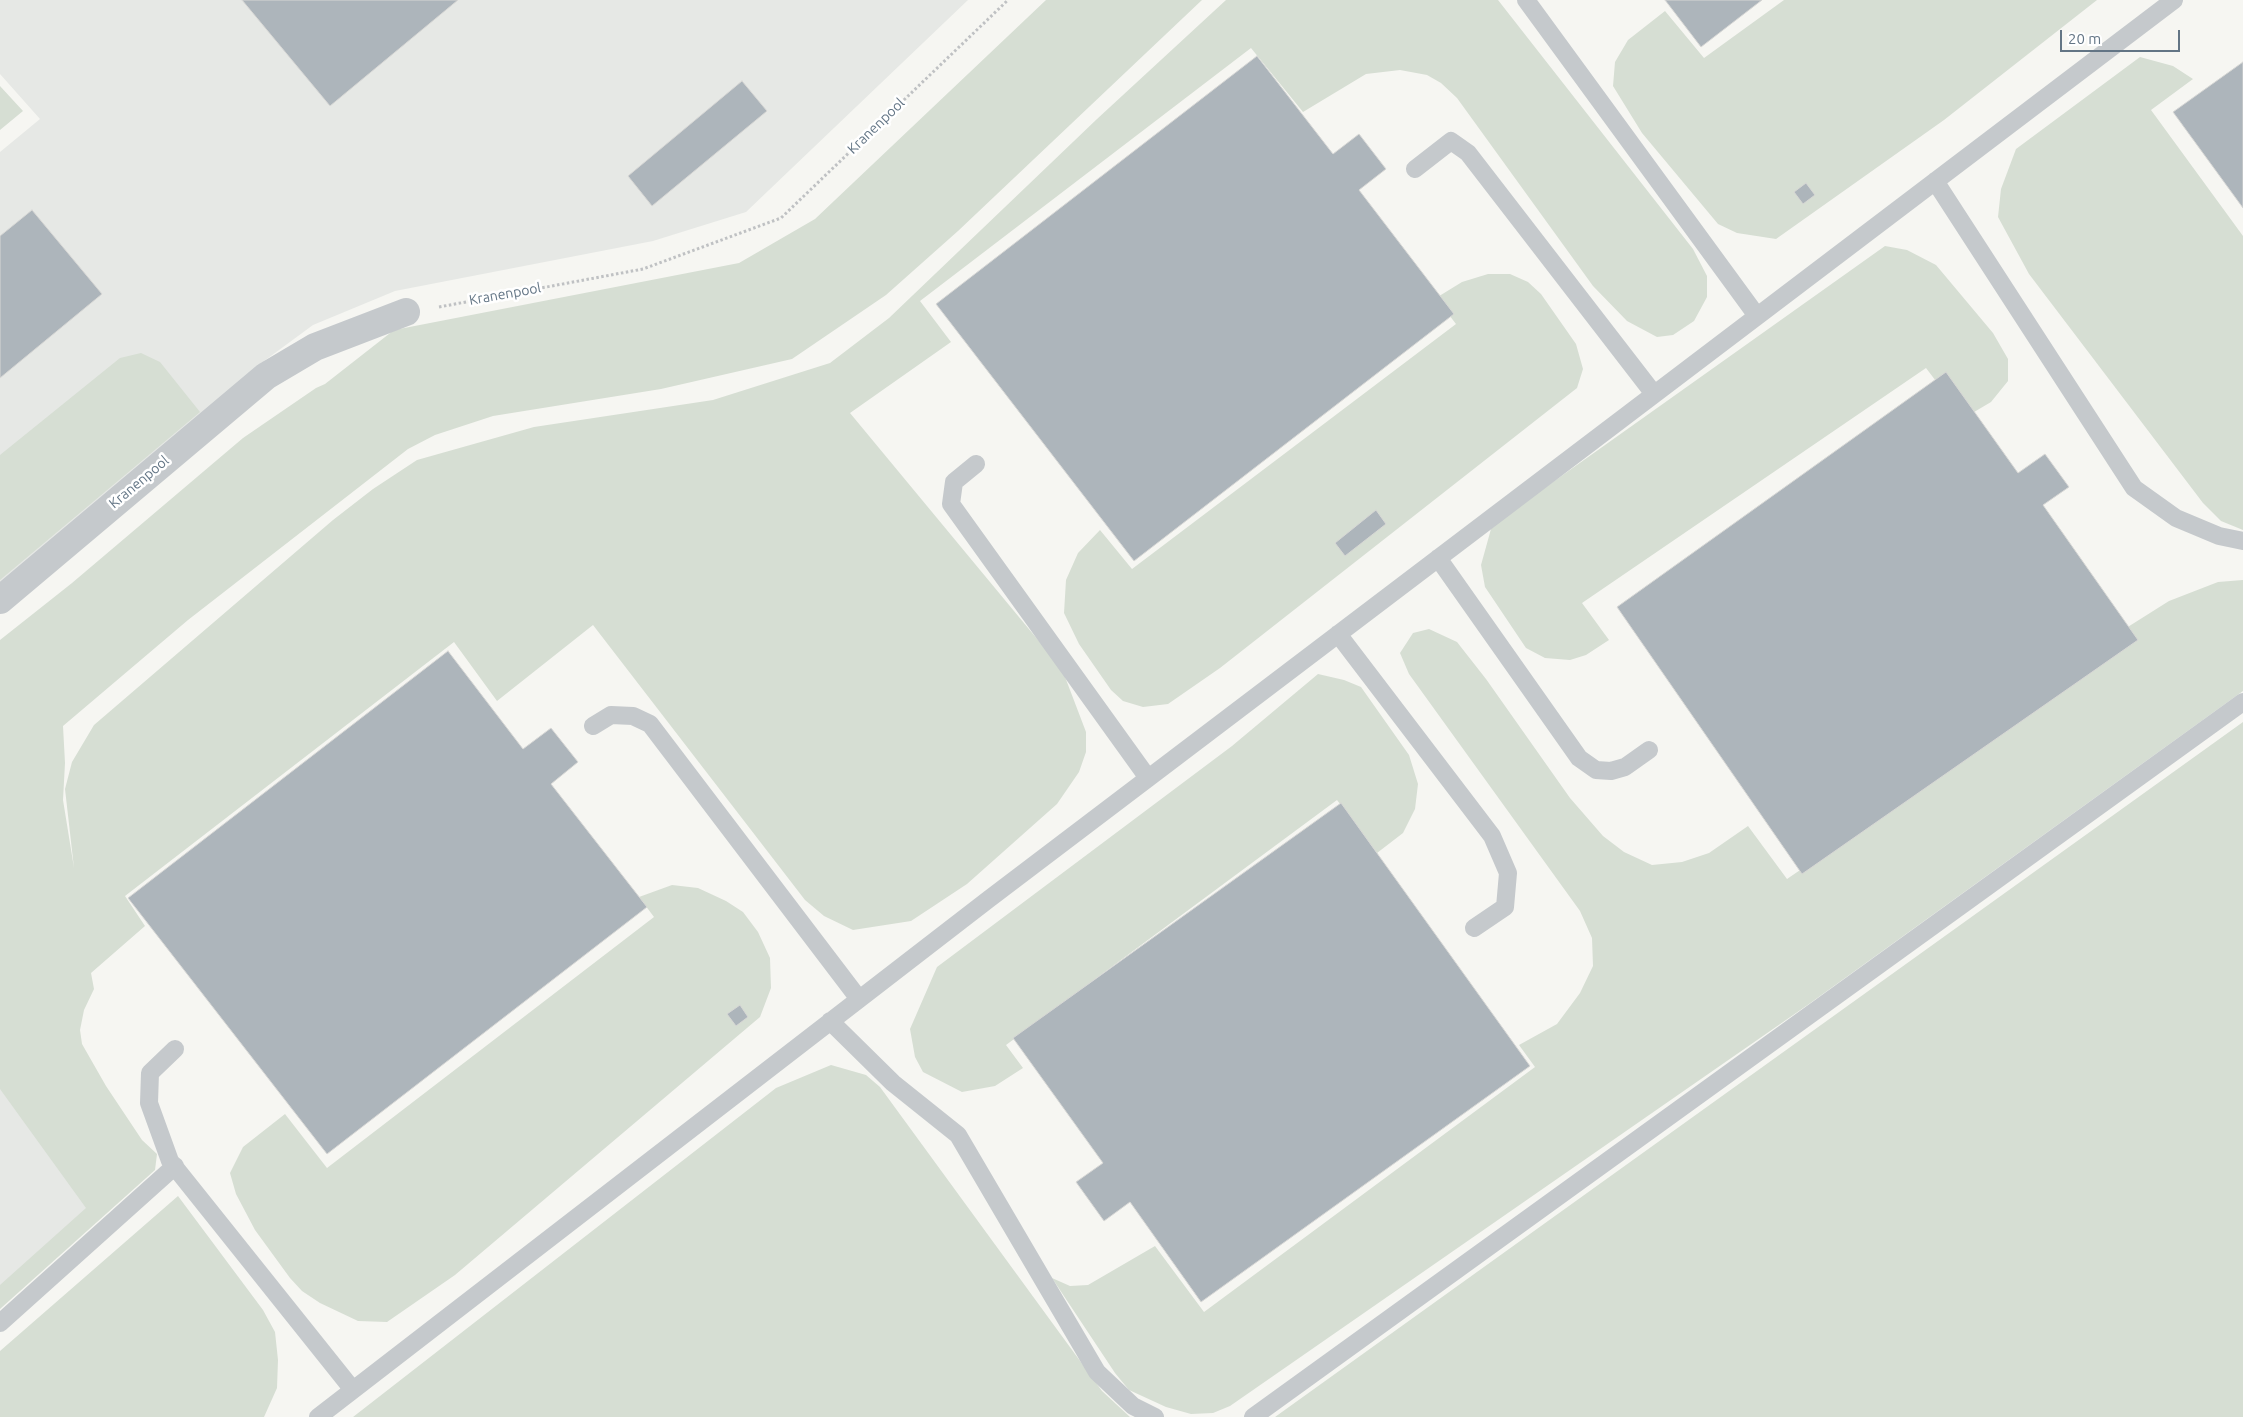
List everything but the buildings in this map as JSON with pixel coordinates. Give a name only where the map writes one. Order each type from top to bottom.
[{"type":"street","name":"Kranenpool","points":[[0,600],[266,376],[315,347],[406,312]]},
{"type":"lane","points":[[1526,0],[1757,316]]},
{"type":"lane","points":[[318,1417],[1148,778],[2174,0]]},
{"type":"lane","points":[[1415,169],[1451,141],[1468,153],[1654,394]]},
{"type":"lane","points":[[1935,181],[2134,488],[2176,518],[2219,536],[2243,541]]},
{"type":"lane","points":[[976,464],[954,482],[951,504],[1148,778]]},
{"type":"lane","points":[[1438,558],[1579,758],[1596,770],[1611,771],[1625,767],[1649,750]]},
{"type":"lane","points":[[1338,634],[1492,836],[1508,873],[1505,907],[1474,928]]},
{"type":"lane","points":[[1253,1417],[2243,702]]},
{"type":"lane","points":[[593,726],[611,715],[633,716],[650,724],[859,999]]},
{"type":"lane","points":[[830,1021],[893,1083],[958,1135],[1097,1372],[1133,1406],[1155,1417]]},
{"type":"lane","points":[[175,1049],[150,1073],[149,1103],[170,1161],[353,1390]]},
{"type":"lane","points":[[0,1323],[175,1166]]},
{"type":"path","name":"Kranenpool","points":[[406,312],[643,269],[781,218],[1008,0]]},
{"type":"shaded area","points":[[0,0],[968,0],[746,212],[653,241],[395,291],[313,325],[260,364],[0,583],[0,152],[40,119],[0,74]]},
{"type":"shaded area","points":[[1046,0],[1202,0],[958,231],[886,295],[792,359],[661,389],[493,416],[435,435],[408,449],[188,620],[63,726],[65,763],[63,800],[74,868],[65,789],[72,762],[94,725],[333,520],[373,489],[417,460],[534,427],[713,400],[830,363],[889,318],[1097,119],[1226,0],[1498,0],[1693,249],[1707,276],[1707,297],[1694,321],[1673,335],[1657,337],[1627,321],[1593,286],[1457,98],[1441,83],[1427,75],[1400,70],[1366,74],[1303,112],[1251,48],[920,301],[951,342],[850,413],[1062,669],[1086,732],[1086,752],[1079,772],[1057,804],[967,884],[911,921],[853,930],[824,916],[805,900],[593,625],[497,701],[454,642],[125,896],[145,926],[91,973],[94,989],[84,1010],[80,1030],[82,1044],[106,1086],[142,1140],[157,1154],[155,1170],[0,1309],[0,1285],[86,1208],[0,1089],[0,640],[72,583],[243,438],[316,388],[325,384],[394,330],[739,263],[815,219]]},
{"type":"shaded area","points":[[1784,0],[2097,0],[1944,120],[1776,239],[1737,233],[1718,224],[1642,133],[1613,86],[1615,62],[1628,40],[1665,11],[1704,58]]},
{"type":"shaded area","points":[[2140,57],[2173,66],[2193,79],[2151,110],[2243,236],[2243,530],[2221,521],[2203,503],[2029,274],[1998,217],[2001,189],[2016,149]]},
{"type":"shaded area","points":[[0,86],[23,111],[0,130]]},
{"type":"shaded area","points":[[1885,246],[1907,250],[1936,265],[1993,333],[2008,359],[2008,381],[1991,402],[1964,418],[1926,368],[1582,603],[1609,640],[1586,655],[1570,660],[1545,658],[1526,648],[1485,587],[1481,565],[1491,529],[1515,509]]},
{"type":"shaded area","points":[[1488,274],[1510,274],[1528,282],[1541,294],[1576,344],[1583,369],[1577,388],[1220,668],[1168,704],[1143,707],[1123,701],[1111,690],[1079,644],[1064,613],[1066,580],[1078,553],[1100,530],[1132,569],[1456,324],[1436,298],[1462,282]]},
{"type":"shaded area","points":[[141,353],[160,362],[200,412],[0,580],[0,455],[120,358]]},
{"type":"shaded area","points":[[2243,580],[2243,691],[1809,1004],[1230,1406],[1213,1413],[1191,1414],[1166,1407],[1129,1390],[1115,1373],[1052,1278],[1070,1286],[1088,1285],[1155,1246],[1204,1312],[1535,1067],[1519,1045],[1557,1024],[1580,993],[1593,966],[1592,938],[1580,911],[1409,674],[1400,653],[1413,633],[1429,629],[1457,642],[1486,679],[1570,798],[1603,836],[1624,852],[1652,865],[1682,862],[1709,853],[1748,826],[1787,879],[2133,643],[2123,630],[2169,601],[2218,582]]},
{"type":"shaded area","points":[[1318,674],[1344,680],[1361,687],[1409,755],[1418,784],[1415,809],[1403,833],[1377,853],[1337,800],[1006,1045],[1023,1068],[995,1086],[962,1092],[923,1072],[915,1057],[910,1029],[937,967],[1232,746]]},
{"type":"shaded area","points":[[2243,722],[2243,1417],[1275,1417]]},
{"type":"shaded area","points":[[672,885],[698,888],[726,901],[743,912],[758,932],[770,958],[771,988],[760,1017],[455,1275],[387,1322],[358,1321],[320,1303],[302,1291],[290,1278],[255,1230],[236,1194],[230,1173],[243,1147],[285,1114],[327,1168],[654,917],[639,897]]},
{"type":"shaded area","points":[[0,995],[117,1192],[0,1297]]},
{"type":"shaded area","points":[[831,1065],[866,1075],[880,1087],[1102,1391],[1130,1417],[353,1417],[776,1088]]},
{"type":"shaded area","points":[[178,1196],[263,1310],[275,1332],[278,1360],[277,1388],[264,1417],[0,1417],[0,1351]]}]
